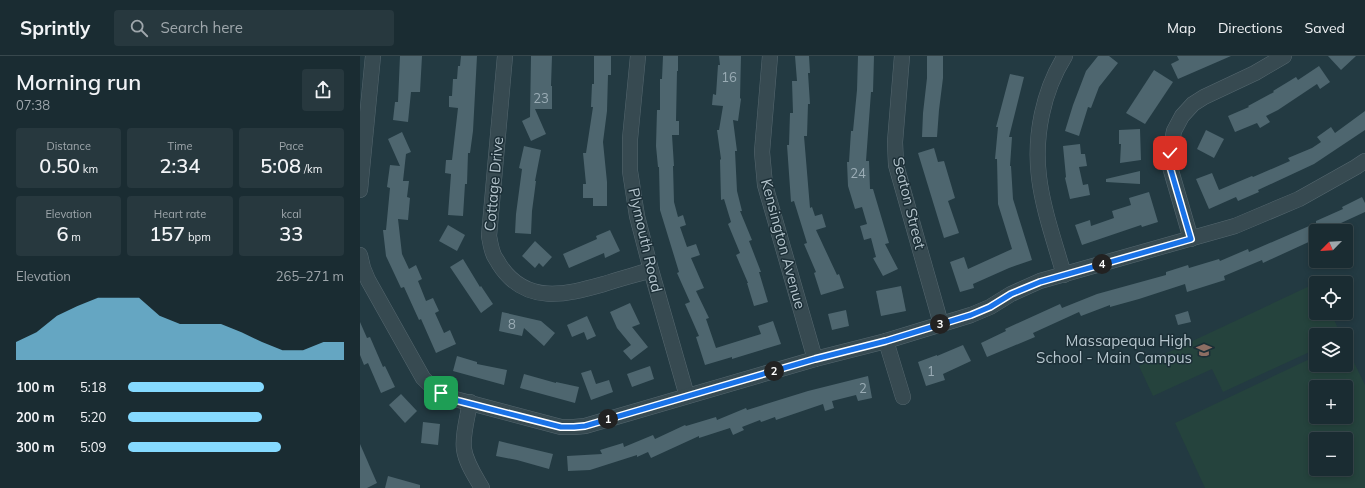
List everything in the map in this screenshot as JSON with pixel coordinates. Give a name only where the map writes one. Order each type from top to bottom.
[{"type":"street","points":[[360,190],[366,71],[373,56]]},
{"type":"street","name":"Cottage Drive","points":[[506,56],[488,236],[493,254],[504,272],[525,288],[546,293],[561,294],[574,292],[651,270]]},
{"type":"street","name":"Plymouth Road","points":[[638,56],[630,139],[630,171],[637,216],[687,396]]},
{"type":"street","name":"Kensington Avenue","points":[[770,56],[762,152],[765,185],[815,359]]},
{"type":"street","name":"Seaton Street","points":[[902,56],[895,142],[896,165],[941,324]]},
{"type":"street","points":[[1064,275],[1044,207],[1037,157],[1039,126],[1048,90],[1065,56]]},
{"type":"street","points":[[1191,239],[1170,167],[1170,153],[1174,130],[1182,116],[1193,104],[1204,97],[1255,73],[1284,56]]},
{"type":"street","points":[[360,255],[368,280],[423,378],[430,386],[455,400],[470,402],[561,427],[585,426],[815,359],[886,341],[971,315],[990,307],[1011,294],[1040,282],[1235,226],[1299,199],[1365,161]]},
{"type":"street","points":[[886,341],[903,397]]},
{"type":"street","points":[[470,402],[464,447],[466,456],[482,488]]},
{"type":"green space","points":[[1309,286],[1309,320],[1334,320],[1338,328],[1309,328],[1309,352],[1223,392],[1212,369],[1153,396],[1139,366]]},
{"type":"green space","points":[[1309,359],[1309,372],[1353,372],[1353,360],[1365,385],[1365,488],[1205,488],[1175,423]]},
{"type":"building","points":[[400,56],[422,56],[420,92],[411,92],[408,122],[393,120],[395,102],[398,102]]},
{"type":"building","points":[[461,56],[477,56],[473,131],[470,153],[468,153],[467,184],[465,184],[463,216],[448,215],[451,174],[445,173],[446,160],[452,160],[458,108],[449,107],[449,96],[452,96],[453,79],[457,79],[458,66],[460,66]]},
{"type":"building","points":[[531,56],[552,56],[552,109],[535,109],[546,134],[531,141],[522,121],[530,117]]},
{"type":"building","points":[[594,56],[611,56],[611,75],[608,75],[607,111],[603,142],[607,182],[607,206],[593,206],[593,198],[583,198],[583,184],[586,184],[583,153],[586,153],[593,107],[591,107],[592,84],[594,84]]},
{"type":"building","points":[[663,56],[678,56],[676,121],[679,121],[679,135],[672,135],[674,202],[678,217],[683,215],[686,225],[680,227],[687,247],[696,244],[700,255],[691,258],[704,288],[696,291],[709,318],[706,319],[716,348],[761,334],[758,326],[773,321],[781,344],[732,359],[732,357],[705,365],[696,337],[699,336],[685,304],[690,302],[677,273],[679,272],[660,210],[659,167],[656,146],[657,110],[660,110],[660,79],[662,79]]},
{"type":"building","points":[[719,56],[741,56],[741,99],[738,121],[733,120],[737,151],[735,151],[737,191],[742,211],[740,211],[752,240],[749,241],[761,272],[759,272],[768,302],[754,306],[748,283],[736,255],[740,253],[728,224],[731,222],[724,199],[721,200],[721,159],[717,130],[719,130],[723,106],[712,105],[713,94],[716,95],[718,65],[720,65]]},
{"type":"building","points":[[795,56],[809,56],[810,73],[808,73],[810,104],[808,104],[807,136],[804,136],[810,208],[812,207],[815,216],[822,214],[826,227],[816,230],[837,275],[839,274],[844,288],[821,295],[814,273],[816,272],[804,244],[807,243],[794,201],[791,202],[787,145],[789,145],[790,113],[793,113],[792,81],[797,81]]},
{"type":"building","points":[[858,56],[874,56],[873,92],[871,92],[866,161],[869,161],[870,189],[873,189],[889,243],[885,244],[898,269],[883,276],[873,258],[876,257],[871,238],[864,240],[860,226],[867,224],[862,207],[855,209],[848,186],[847,162],[849,162],[851,131],[853,131],[857,90]]},
{"type":"building","points":[[927,56],[943,56],[943,78],[937,137],[922,137],[927,78]]},
{"type":"building","points":[[1098,56],[1109,56],[1118,63],[1099,87],[1091,108],[1088,107],[1079,136],[1065,131],[1086,71]]},
{"type":"building","points":[[1177,56],[1231,56],[1178,79],[1171,64],[1179,60]]},
{"type":"building","points":[[1328,56],[1356,56],[1341,70]]},
{"type":"building","points":[[1319,66],[1330,82],[1320,89],[1317,84],[1278,110],[1266,116],[1270,122],[1260,128],[1257,123],[1235,132],[1228,116],[1249,107],[1248,106],[1274,92],[1273,91],[1296,77],[1298,80]]},
{"type":"building","points":[[1154,70],[1173,82],[1145,124],[1126,113]]},
{"type":"building","points":[[1010,74],[1024,77],[1009,137],[1012,137],[1010,166],[1013,199],[1032,260],[1009,268],[973,284],[974,288],[960,292],[950,262],[964,257],[968,269],[1012,249],[998,204],[997,159],[995,159],[998,127],[996,127]]},
{"type":"building","points":[[1365,111],[1365,130],[1314,164],[1238,201],[1236,197],[1209,209],[1196,179],[1212,173],[1219,190],[1252,176],[1253,177],[1290,161],[1288,158],[1312,148],[1321,142],[1317,137],[1331,127],[1335,133]]},
{"type":"building","points":[[1140,129],[1141,160],[1120,163],[1121,144],[1119,144],[1119,130]]},
{"type":"building","points":[[1206,130],[1224,139],[1214,158],[1197,149]]},
{"type":"building","points":[[402,132],[411,152],[406,154],[403,181],[409,181],[407,197],[410,198],[408,220],[398,219],[402,254],[409,269],[416,265],[422,279],[418,281],[426,301],[433,298],[439,311],[435,313],[444,333],[450,330],[456,344],[436,353],[421,319],[419,320],[404,287],[401,288],[386,256],[383,230],[386,230],[390,188],[387,187],[390,165],[400,166],[388,139]]},
{"type":"building","points":[[1080,144],[1081,154],[1085,154],[1087,166],[1079,167],[1083,185],[1088,184],[1090,195],[1070,199],[1065,178],[1063,146]]},
{"type":"building","points":[[524,146],[541,150],[535,181],[531,234],[515,233],[522,169],[519,168]]},
{"type":"building","points":[[934,148],[938,162],[944,161],[955,198],[948,201],[959,233],[944,238],[918,153]]},
{"type":"building","points":[[1140,171],[1140,184],[1106,182],[1106,179]]},
{"type":"building","points":[[1149,192],[1158,222],[1142,227],[1141,225],[1082,245],[1075,225],[1090,220],[1091,226],[1114,218],[1112,211],[1131,205],[1129,198]]},
{"type":"building","points":[[1362,197],[1365,203],[1365,212],[1342,224],[1314,224],[1316,223],[1316,221],[1343,209],[1342,207]]},
{"type":"building","points":[[448,225],[465,235],[457,251],[439,241]]},
{"type":"building","points":[[1309,226],[1309,242],[1263,263],[1262,260],[1224,276],[1225,280],[1187,292],[1185,284],[1139,299],[1110,307],[1110,305],[1081,316],[1079,312],[1033,333],[1035,337],[987,357],[981,343],[1006,331],[1005,329],[1060,304],[1062,308],[1097,294],[1166,275],[1166,272],[1188,265],[1189,268],[1219,259],[1220,261],[1248,249],[1249,252]]},
{"type":"building","points":[[610,230],[620,251],[605,258],[604,253],[569,268],[563,254],[597,239],[596,236]]},
{"type":"building","points":[[535,241],[552,257],[543,267],[539,263],[535,268],[522,256]]},
{"type":"building","points":[[463,259],[480,287],[481,286],[493,304],[481,313],[450,267]]},
{"type":"building","points":[[901,286],[906,311],[881,316],[876,291]]},
{"type":"building","points":[[630,303],[640,324],[632,327],[648,347],[631,360],[623,351],[631,345],[617,328],[610,312]]},
{"type":"building","points":[[846,310],[849,326],[832,330],[828,314]]},
{"type":"building","points":[[1188,311],[1191,322],[1178,325],[1175,315]]},
{"type":"building","points":[[502,312],[541,321],[555,333],[544,346],[524,328],[522,336],[499,331]]},
{"type":"building","points":[[587,316],[596,336],[587,340],[584,332],[572,337],[567,325]]},
{"type":"building","points":[[360,322],[367,338],[370,337],[383,367],[385,366],[395,387],[381,393],[368,363],[364,365],[360,355]]},
{"type":"building","points":[[963,345],[971,361],[943,374],[945,380],[926,386],[918,362]]},
{"type":"building","points":[[457,356],[477,362],[477,364],[507,370],[504,385],[453,371]]},
{"type":"building","points":[[650,366],[654,379],[632,387],[627,374]]},
{"type":"building","points":[[591,370],[596,384],[609,380],[613,392],[591,400],[581,373]]},
{"type":"building","points":[[524,374],[556,383],[579,387],[575,403],[520,388]]},
{"type":"building","points":[[868,376],[872,398],[858,401],[856,395],[832,401],[834,408],[825,411],[823,404],[776,420],[775,417],[761,422],[760,420],[742,427],[744,430],[733,435],[730,428],[699,438],[699,436],[651,458],[648,452],[637,457],[637,455],[590,470],[568,471],[567,456],[602,454],[600,450],[623,443],[624,447],[653,435],[655,439],[685,425],[686,426],[716,417],[717,420],[746,408],[747,410],[808,391]]},
{"type":"building","points":[[401,394],[417,411],[405,423],[389,405]]},
{"type":"building","points":[[423,422],[440,424],[438,445],[421,443]]},
{"type":"building","points":[[499,441],[553,454],[549,469],[496,456]]},
{"type":"building","points":[[360,444],[377,483],[367,488],[360,488]]},
{"type":"building","points":[[388,476],[420,485],[420,488],[385,488]]},
{"type":"place","name":"Massapequa High School - Main Campus","points":[[1204,350]]},
{"type":"route","points":[[441,393],[455,400],[470,402],[561,427],[585,426],[815,359],[886,341],[971,315],[990,307],[1011,294],[1040,282],[1191,239],[1170,167],[1170,153]]}]
